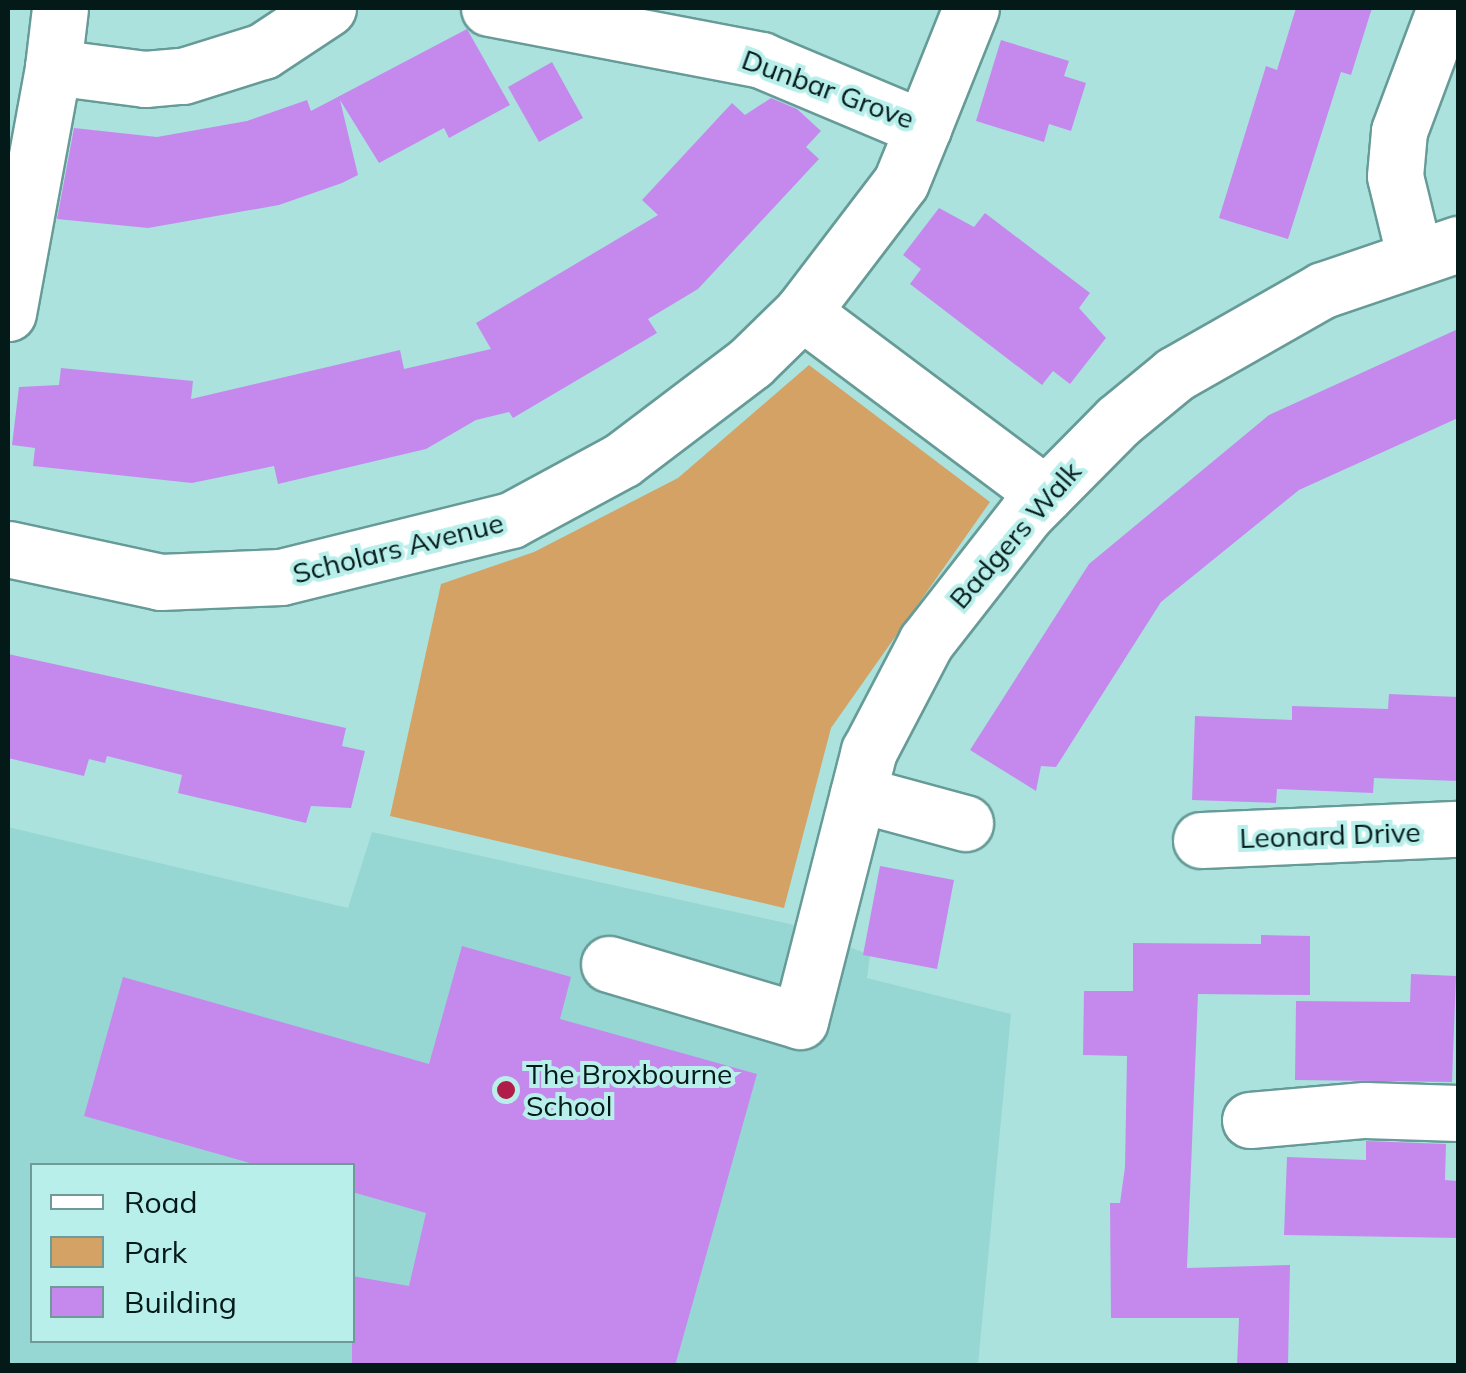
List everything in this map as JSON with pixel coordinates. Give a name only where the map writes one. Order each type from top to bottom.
[{"type":"street","points":[[8,313],[53,67],[60,8]]},
{"type":"street","name":"Dunbar Grove","points":[[489,8],[761,60],[923,128],[971,8]]},
{"type":"street","points":[[1437,251],[1395,176],[1399,131],[1445,8]]},
{"type":"street","points":[[53,67],[145,79],[183,76],[262,51],[319,9]]},
{"type":"street","name":"Scholars Avenue","points":[[8,549],[160,582],[282,577],[511,520],[622,460],[751,362],[802,312],[901,182],[923,128]]},
{"type":"street","name":"Badgers Walk","points":[[610,964],[800,1020],[869,750],[926,642],[1045,494],[1118,420],[1175,374],[1323,290],[1437,251]]},
{"type":"street","points":[[802,312],[1045,494]]},
{"type":"street","points":[[858,794],[965,824]]},
{"type":"street","name":"Leonard Drive","points":[[1201,840],[1458,830]]},
{"type":"street","points":[[1250,1120],[1365,1110],[1458,1114]]},
{"type":"shaded area","name":"The Broxbourne School","points":[[8,827],[348,908],[372,832],[790,924],[870,955],[867,978],[1011,1014],[978,1365],[8,1366]]},
{"type":"green space","points":[[809,365],[990,502],[831,728],[784,908],[390,816],[441,584],[534,552],[678,478]]},
{"type":"building","points":[[1296,8],[1372,8],[1351,75],[1341,72],[1288,239],[1219,218],[1266,66],[1277,70]]},
{"type":"building","points":[[467,29],[510,105],[449,138],[444,128],[379,163],[340,100],[358,175],[342,183],[279,205],[148,228],[57,219],[74,128],[157,137],[247,121],[307,100],[311,111]]},
{"type":"building","points":[[1001,40],[1069,61],[1064,76],[1086,83],[1071,131],[1049,124],[1044,142],[976,121]]},
{"type":"building","points":[[552,62],[583,118],[539,142],[508,87]]},
{"type":"building","points":[[771,98],[797,109],[821,131],[806,147],[819,159],[698,289],[648,319],[657,333],[513,418],[509,412],[476,420],[426,449],[278,484],[274,466],[192,483],[33,466],[35,448],[12,445],[19,387],[59,385],[61,368],[193,381],[191,399],[400,350],[404,369],[491,349],[476,323],[658,215],[642,200],[732,103],[745,115]]},
{"type":"building","points":[[939,208],[974,227],[985,213],[1090,293],[1079,308],[1106,338],[1070,384],[1053,371],[1042,385],[910,284],[921,269],[903,255]]},
{"type":"building","points":[[1458,329],[1458,418],[1299,490],[1161,602],[1056,767],[1041,766],[1036,791],[970,750],[1089,564],[1269,415]]},
{"type":"building","points":[[8,654],[346,728],[342,746],[365,751],[351,808],[311,806],[306,823],[178,793],[182,775],[107,756],[105,763],[89,759],[84,776],[8,758]]},
{"type":"building","points":[[1389,694],[1458,697],[1458,781],[1374,778],[1373,793],[1277,789],[1276,803],[1192,800],[1195,716],[1292,720],[1292,706],[1388,709]]},
{"type":"building","points":[[880,866],[954,880],[937,969],[863,955]]},
{"type":"building","points":[[1261,935],[1310,936],[1310,995],[1198,994],[1187,1268],[1290,1265],[1288,1366],[1237,1366],[1239,1318],[1111,1318],[1110,1203],[1120,1203],[1125,1167],[1127,1056],[1083,1055],[1084,991],[1133,991],[1133,943],[1261,944]]},
{"type":"building","points":[[462,946],[571,977],[560,1019],[757,1074],[675,1366],[352,1366],[355,1277],[409,1286],[426,1213],[355,1193],[355,1163],[249,1163],[84,1116],[123,977],[429,1064]]},
{"type":"building","points":[[1411,974],[1456,976],[1452,1082],[1295,1080],[1296,1001],[1410,1002]]},
{"type":"building","points":[[1366,1141],[1446,1144],[1445,1180],[1458,1181],[1458,1238],[1284,1235],[1287,1157],[1366,1160]]},
{"type":"place","name":"The Broxbourne School","points":[[506,1090]]}]
